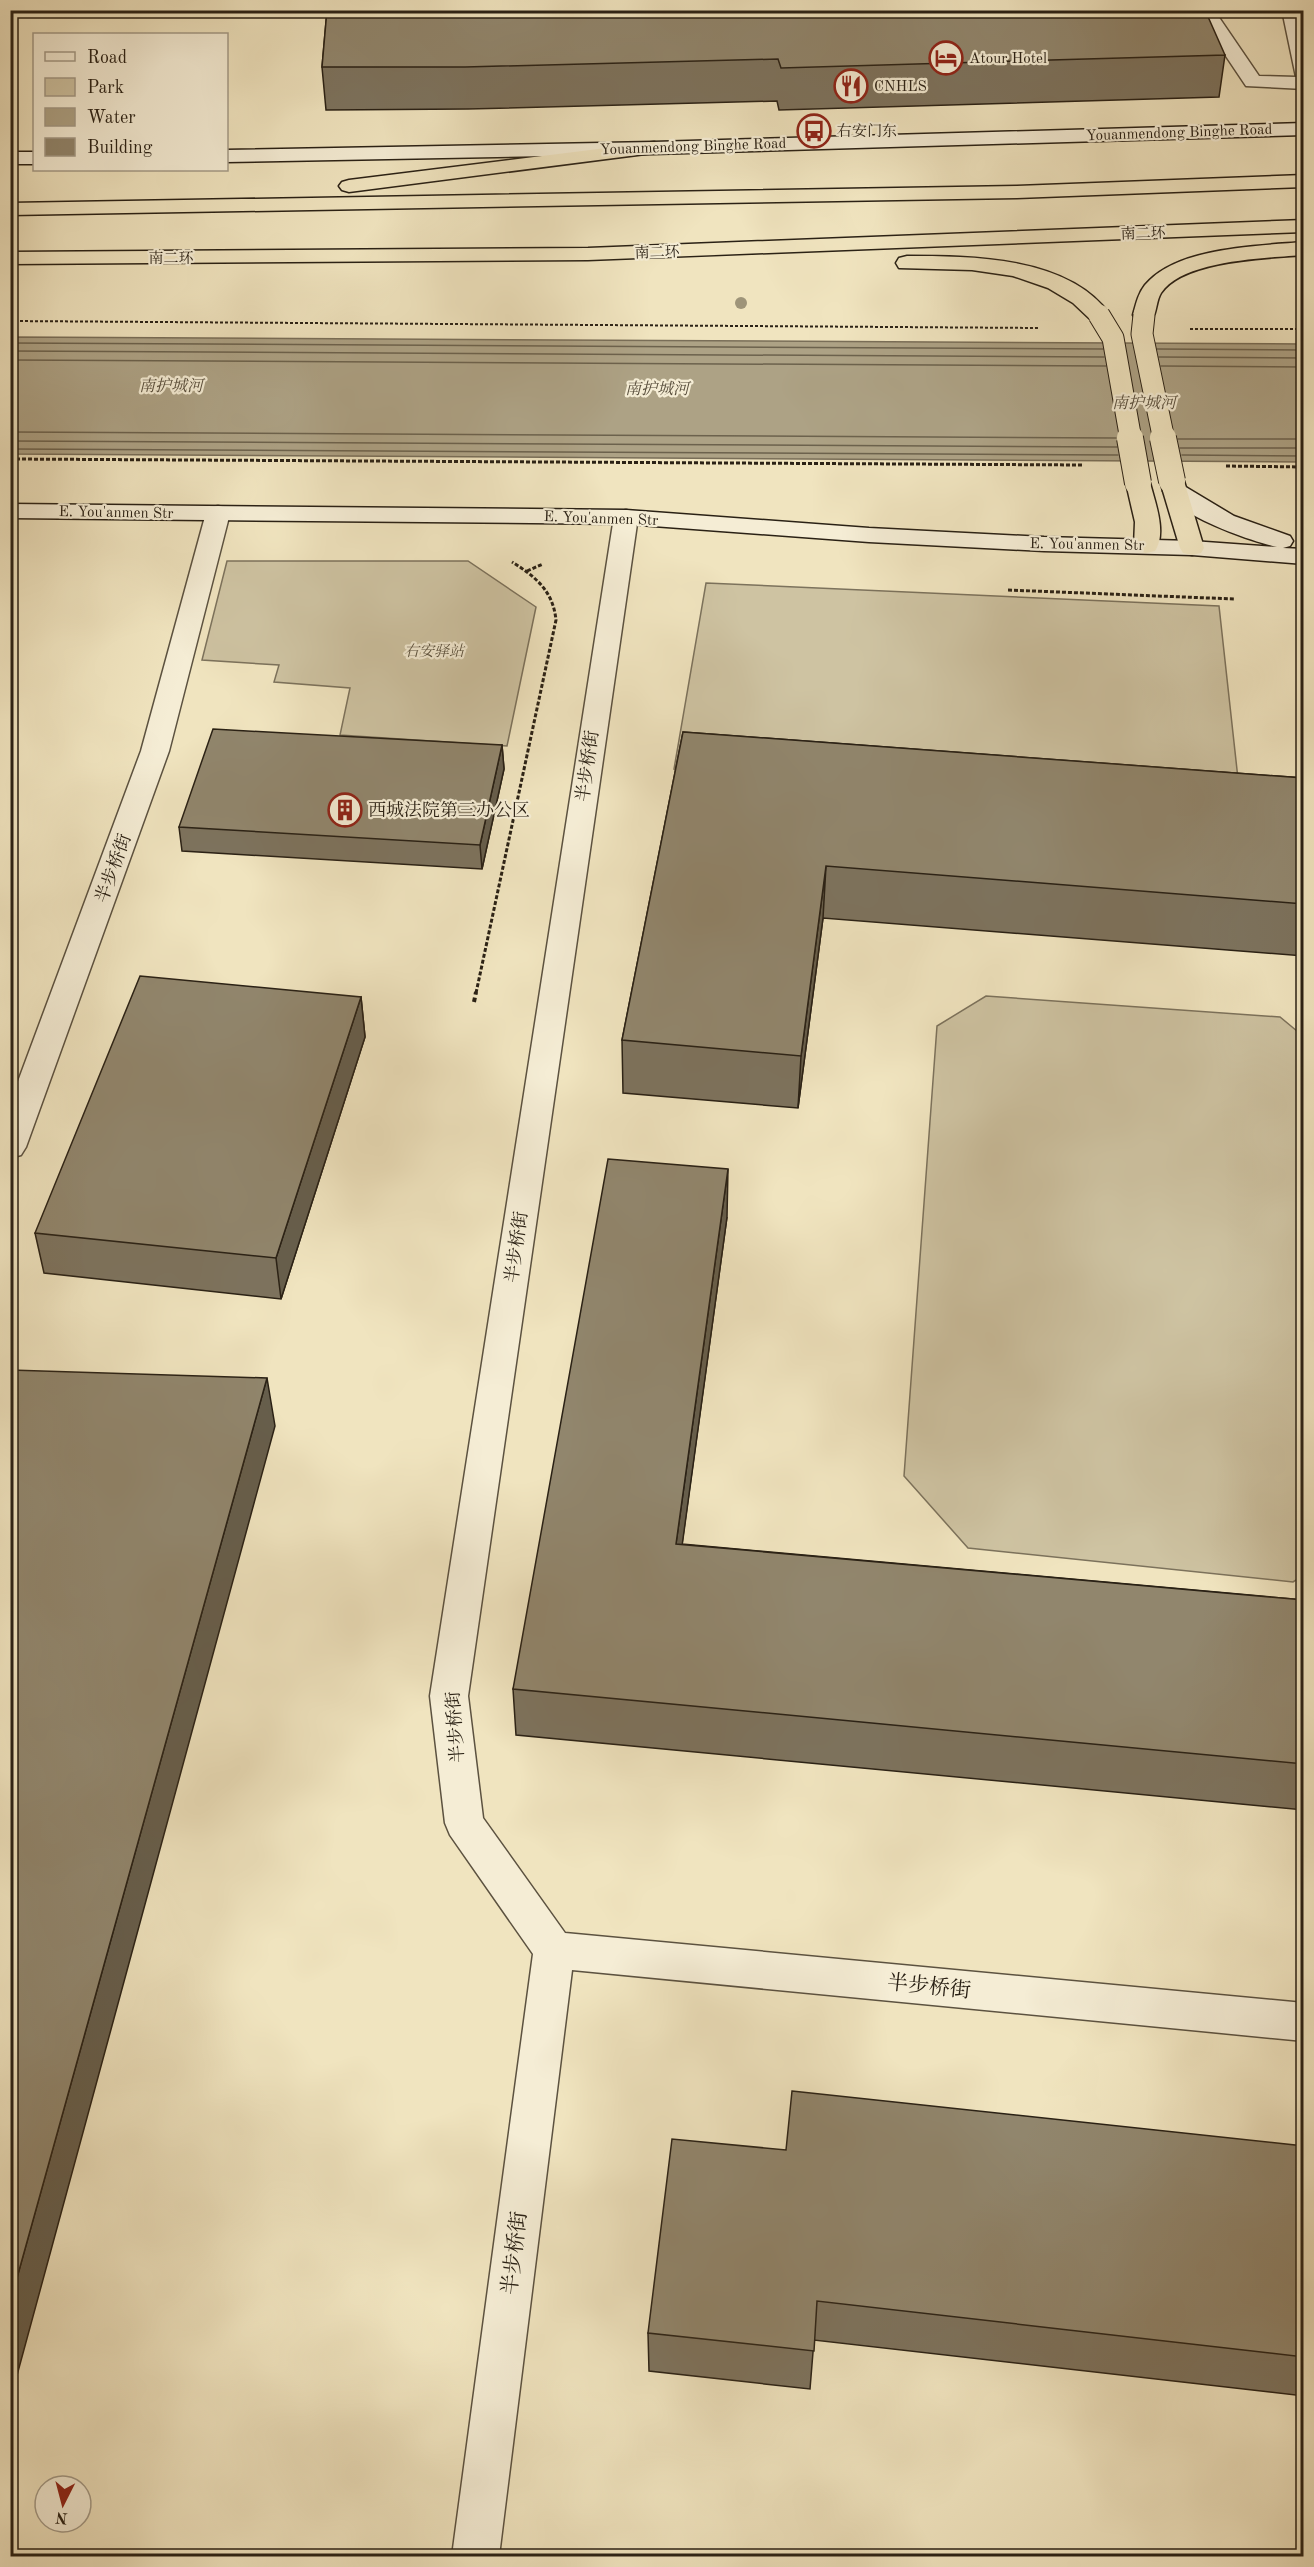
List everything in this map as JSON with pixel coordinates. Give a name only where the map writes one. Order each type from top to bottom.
[{"type":"highway","points":[[167,208],[654,148]]},
{"type":"highway","points":[[10,208],[167,208],[993,193],[1304,181]]},
{"type":"highway","name":"南二环","points":[[10,258],[588,254],[1304,226]]},
{"type":"highway","points":[[1192,548],[1174,486],[1142,334],[1144,315],[1152,289],[1176,271],[1199,261],[1304,248]]},
{"type":"highway","points":[[588,254],[709,267],[857,264]]},
{"type":"highway","points":[[892,264],[937,263],[1004,266],[1038,277],[1074,293],[1099,315],[1113,338],[1147,522],[1146,546]]},
{"type":"street","points":[[1203,10],[1253,82],[1304,83]]},
{"type":"street","points":[[1291,10],[1304,75]]},
{"type":"street","name":"Youanmendong Binghe Road","points":[[228,156],[654,148],[1304,129]]},
{"type":"street","points":[[10,158],[33,158]]},
{"type":"street","points":[[1174,486],[1205,511],[1237,528],[1268,538],[1304,544]]},
{"type":"street","name":"E. You'anmen Str","points":[[10,512],[626,517],[869,535],[1044,544],[1192,548],[1304,557]]},
{"type":"street","name":"半步桥街","points":[[10,1148],[155,751],[218,513]]},
{"type":"street","name":"半步桥街","points":[[475,2556],[554,1950],[464,1823],[449,1696],[626,517]]},
{"type":"street","name":"半步桥街","points":[[554,1950],[1304,2022]]},
{"type":"path","points":[[10,321],[1041,328]]},
{"type":"path","points":[[1184,328],[1304,329]]},
{"type":"path","points":[[10,459],[1089,465]]},
{"type":"path","points":[[1220,466],[1304,467]]},
{"type":"path","points":[[474,1002],[556,621],[553,598],[527,571],[505,560]]},
{"type":"path","points":[[527,571],[543,564]]},
{"type":"green space","name":"右安驿站","points":[[227,561],[468,561],[536,607],[507,746],[340,735],[350,688],[274,682],[279,665],[202,660]]},
{"type":"green space","points":[[706,583],[1219,606],[1240,797],[674,769]]},
{"type":"green space","points":[[986,996],[1280,1017],[1303,1036],[1304,1575],[1293,1582],[968,1548],[904,1476],[937,1026]]},
{"type":"water","name":"南护城河","points":[[11,337],[1303,344],[1303,462],[11,454]]},
{"type":"building","points":[[327,10],[1205,10],[1225,55],[781,68],[778,59],[465,67],[322,67]]},
{"type":"building","name":"西城法院第三办公区","points":[[213,729],[502,745],[480,845],[179,827]]},
{"type":"building","points":[[683,732],[1304,778],[1304,904],[826,866],[801,1056],[622,1040]]},
{"type":"building","points":[[140,976],[361,997],[276,1258],[35,1233]]},
{"type":"building","points":[[608,1159],[728,1169],[676,1544],[1304,1600],[1304,1764],[513,1689]]},
{"type":"building","points":[[10,1370],[267,1378],[10,2303]]},
{"type":"building","points":[[792,2091],[1304,2146],[1304,2357],[817,2301],[814,2351],[648,2333],[672,2139],[786,2150]]},
{"type":"place","name":"Atour Hotel","points":[[946,58]]},
{"type":"place","name":"CNHLS","points":[[851,86]]},
{"type":"place","name":"右安门东","points":[[814,131]]},
{"type":"place","name":"西城法院第三办公区","points":[[345,810]]}]
